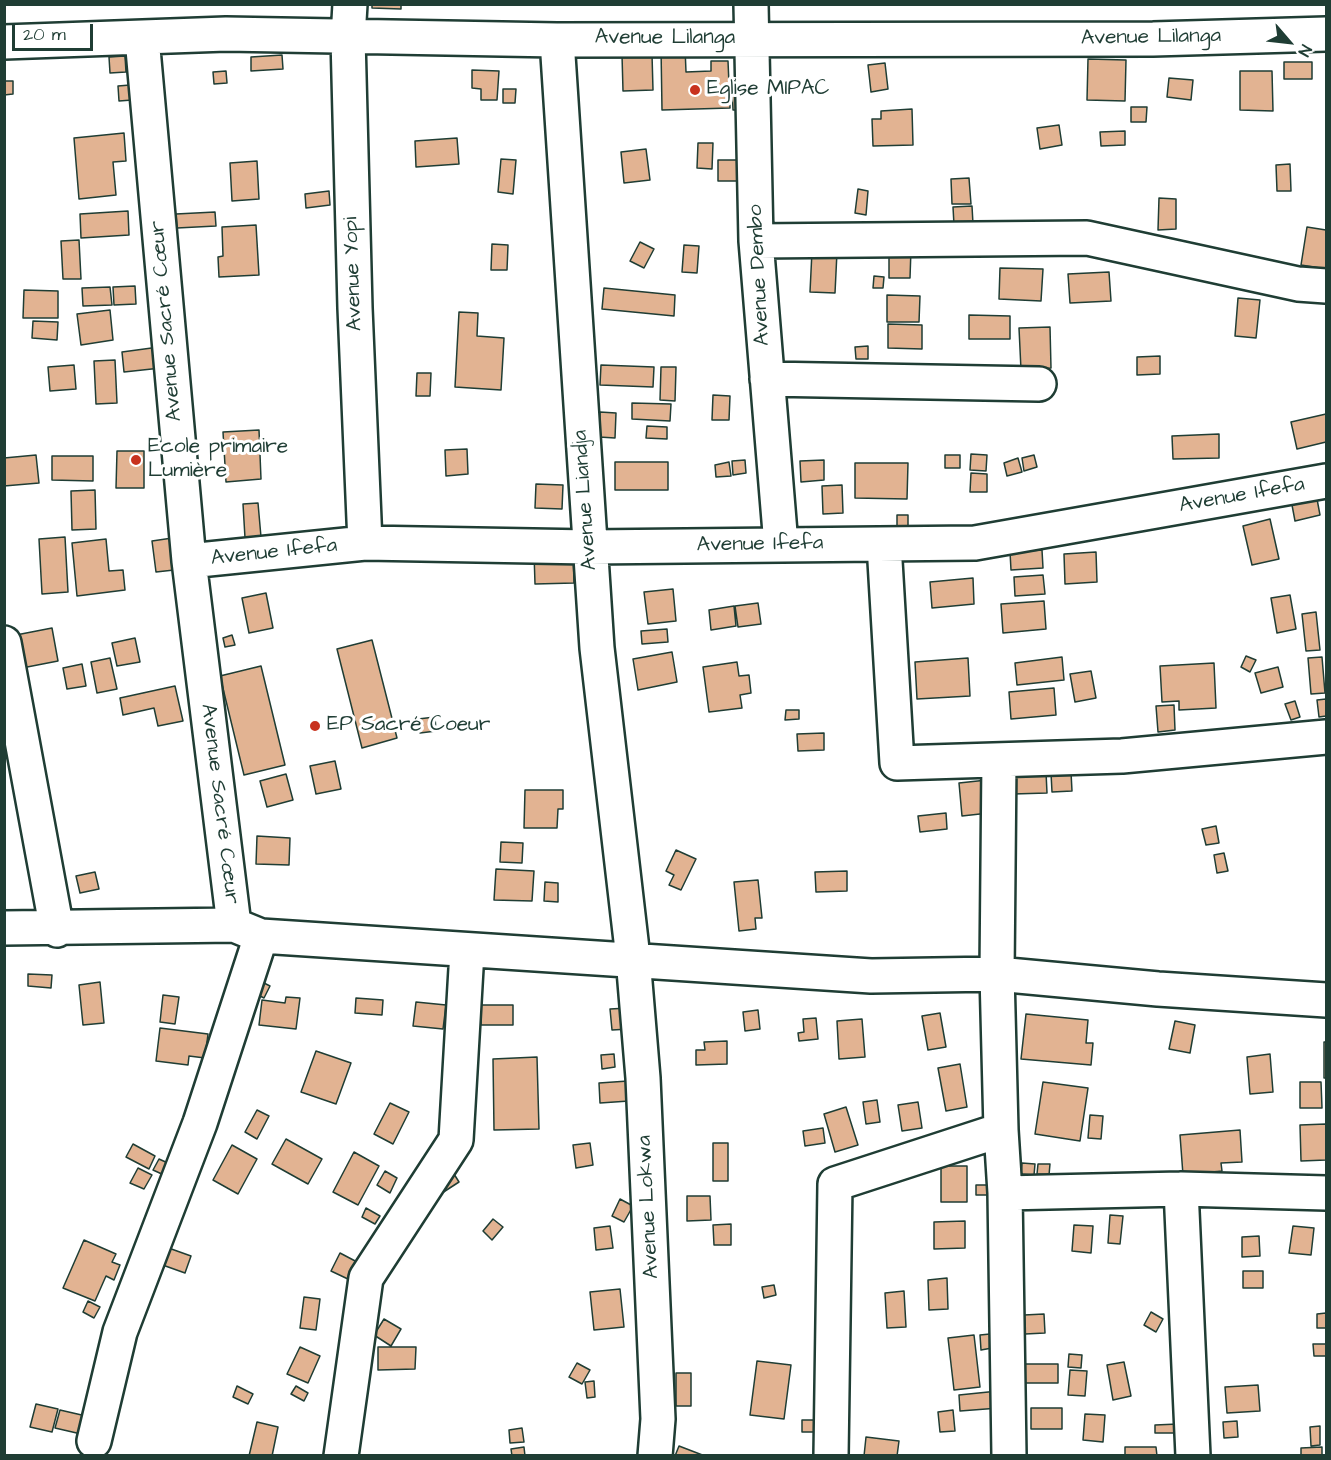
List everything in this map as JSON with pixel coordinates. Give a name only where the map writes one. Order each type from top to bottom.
[{"type":"street","name":"Avenue Yopi","points":[[350,4],[348,38],[355,308],[365,543]]},
{"type":"street","name":"Avenue Dembo","points":[[750,4],[753,39],[756,241],[781,545]]},
{"type":"street","name":"Avenue Lilanga","points":[[4,42],[25,39],[142,38],[226,34],[557,40],[1153,39],[1326,34]]},
{"type":"street","name":"Avenue Sacré Cœur","points":[[142,38],[189,561],[247,931]]},
{"type":"street","name":"Avenue Liandja","points":[[557,40],[597,648],[633,958]]},
{"type":"street","points":[[756,241],[1087,238],[1298,284],[1326,286]]},
{"type":"street","points":[[766,379],[1039,384]]},
{"type":"street","name":"Avenue Ifefa","points":[[189,561],[365,543],[589,547],[975,543],[1326,481]]},
{"type":"street","points":[[884,544],[897,763],[1122,756],[1326,736]]},
{"type":"street","points":[[4,643],[57,930]]},
{"type":"street","points":[[999,760],[996,974],[1005,1194],[1010,1455]]},
{"type":"street","points":[[4,928],[247,931],[468,951],[633,958],[872,976],[996,974],[1158,989],[1326,1000]]},
{"type":"street","points":[[94,1441],[120,1332],[200,1123],[247,931]]},
{"type":"street","points":[[341,1455],[366,1278],[456,1140],[468,951]]},
{"type":"street","name":"Avenue Lokwa","points":[[633,958],[644,1102],[658,1419],[655,1455]]},
{"type":"street","points":[[831,1455],[835,1184],[1001,1130]]},
{"type":"street","points":[[1005,1194],[1181,1189],[1326,1193]]},
{"type":"street","points":[[1181,1189],[1193,1455]]},
{"type":"building","points":[[372,4],[401,4],[401,9],[372,8]]},
{"type":"building","name":"Eglise MIPAC","points":[[685,47],[686,72],[711,71],[711,61],[728,61],[730,108],[662,110],[661,48]]},
{"type":"building","points":[[652,54],[653,90],[623,91],[622,55]]},
{"type":"building","points":[[282,55],[283,69],[251,71],[251,57]]},
{"type":"building","points":[[125,56],[126,72],[110,73],[109,57]]},
{"type":"building","points":[[1088,59],[1126,60],[1125,101],[1087,100]]},
{"type":"building","points":[[1284,62],[1312,62],[1312,79],[1284,79]]},
{"type":"building","points":[[885,63],[888,89],[871,92],[868,65]]},
{"type":"building","points":[[472,70],[499,71],[497,100],[481,100],[481,89],[472,88]]},
{"type":"building","points":[[226,71],[227,83],[214,84],[213,72]]},
{"type":"building","points":[[1240,71],[1272,71],[1273,111],[1240,110]]},
{"type":"building","points":[[1169,78],[1193,80],[1191,100],[1167,97]]},
{"type":"building","points":[[4,81],[13,81],[13,94],[4,95]]},
{"type":"building","points":[[130,85],[132,100],[119,101],[118,86]]},
{"type":"building","points":[[732,87],[748,87],[749,110],[733,110]]},
{"type":"building","points":[[503,89],[516,89],[515,103],[503,103]]},
{"type":"building","points":[[1131,107],[1147,107],[1146,122],[1131,122]]},
{"type":"building","points":[[912,109],[913,145],[873,146],[872,119],[881,119],[881,111]]},
{"type":"building","points":[[1059,125],[1062,145],[1040,149],[1037,128]]},
{"type":"building","points":[[1125,131],[1125,145],[1101,146],[1100,132]]},
{"type":"building","points":[[124,133],[126,161],[113,162],[116,195],[79,199],[74,138]]},
{"type":"building","points":[[457,138],[459,164],[416,167],[415,141]]},
{"type":"building","points":[[698,143],[713,143],[712,169],[697,168]]},
{"type":"building","points":[[646,149],[650,180],[624,183],[621,152]]},
{"type":"building","points":[[501,159],[516,160],[513,194],[498,192]]},
{"type":"building","points":[[718,160],[742,160],[742,181],[718,181]]},
{"type":"building","points":[[257,161],[259,199],[232,201],[230,163]]},
{"type":"building","points":[[1290,164],[1291,191],[1277,191],[1276,165]]},
{"type":"building","points":[[969,178],[971,204],[952,204],[951,179]]},
{"type":"building","points":[[858,189],[868,191],[866,215],[855,213]]},
{"type":"building","points":[[329,191],[330,205],[306,208],[305,194]]},
{"type":"building","points":[[1159,198],[1176,199],[1176,229],[1158,230]]},
{"type":"building","points":[[972,206],[973,224],[954,225],[953,207]]},
{"type":"building","points":[[128,211],[129,235],[81,238],[80,214]]},
{"type":"building","points":[[215,212],[216,226],[177,228],[176,214]]},
{"type":"building","points":[[256,225],[259,275],[219,277],[218,257],[223,256],[222,227]]},
{"type":"building","points":[[1307,227],[1326,230],[1326,269],[1301,265]]},
{"type":"building","points":[[79,240],[81,279],[63,279],[61,241]]},
{"type":"building","points":[[640,242],[654,249],[644,268],[630,261]]},
{"type":"building","points":[[492,244],[508,245],[507,270],[491,270]]},
{"type":"building","points":[[684,245],[699,246],[697,273],[682,272]]},
{"type":"building","points":[[889,249],[911,249],[910,278],[889,278]]},
{"type":"building","points":[[812,251],[837,252],[835,293],[810,292]]},
{"type":"building","points":[[1000,268],[1043,269],[1041,301],[999,299]]},
{"type":"building","points":[[1109,272],[1111,301],[1070,303],[1068,274]]},
{"type":"building","points":[[874,276],[884,277],[883,288],[873,288]]},
{"type":"building","points":[[135,286],[136,304],[114,305],[113,287]]},
{"type":"building","points":[[110,287],[112,305],[83,306],[82,288]]},
{"type":"building","points":[[604,288],[675,295],[674,316],[602,309]]},
{"type":"building","points":[[24,290],[58,291],[58,318],[23,318]]},
{"type":"building","points":[[887,295],[920,296],[919,322],[887,322]]},
{"type":"building","points":[[1238,298],[1260,300],[1256,338],[1235,336]]},
{"type":"building","points":[[110,310],[113,340],[81,345],[77,314]]},
{"type":"building","points":[[459,312],[478,313],[477,336],[504,338],[501,390],[455,387]]},
{"type":"building","points":[[969,315],[1010,316],[1010,339],[969,339]]},
{"type":"building","points":[[33,321],[58,322],[57,340],[32,338]]},
{"type":"building","points":[[888,324],[922,325],[922,349],[888,348]]},
{"type":"building","points":[[1050,327],[1051,368],[1021,370],[1019,328]]},
{"type":"building","points":[[868,346],[868,359],[856,359],[855,347]]},
{"type":"building","points":[[159,347],[161,368],[124,372],[122,352]]},
{"type":"building","points":[[1160,356],[1160,374],[1137,375],[1137,357]]},
{"type":"building","points":[[115,360],[117,403],[96,404],[94,361]]},
{"type":"building","points":[[74,365],[76,389],[50,391],[48,367]]},
{"type":"building","points":[[601,365],[654,367],[653,387],[600,385]]},
{"type":"building","points":[[661,367],[676,367],[675,401],[660,400]]},
{"type":"building","points":[[417,373],[431,373],[430,396],[416,396]]},
{"type":"building","points":[[713,395],[730,396],[729,420],[712,420]]},
{"type":"building","points":[[632,403],[671,404],[670,421],[632,419]]},
{"type":"building","points":[[600,412],[616,413],[615,438],[599,437]]},
{"type":"building","points":[[1326,414],[1326,442],[1297,449],[1291,422]]},
{"type":"building","points":[[647,426],[667,427],[667,439],[646,438]]},
{"type":"building","points":[[259,430],[261,479],[226,482],[223,432]]},
{"type":"building","points":[[1219,434],[1219,458],[1173,459],[1172,436]]},
{"type":"building","points":[[467,449],[468,474],[446,476],[445,450]]},
{"type":"building","points":[[117,451],[144,451],[144,488],[116,488]]},
{"type":"building","points":[[971,454],[987,455],[986,471],[970,470]]},
{"type":"building","points":[[36,455],[39,483],[4,486],[4,458]]},
{"type":"building","points":[[945,455],[960,455],[960,468],[945,468]]},
{"type":"building","points":[[1034,455],[1037,467],[1024,471],[1022,458]]},
{"type":"building","points":[[52,456],[93,456],[93,481],[52,480]]},
{"type":"building","points":[[1018,458],[1022,472],[1007,476],[1004,463]]},
{"type":"building","points":[[745,460],[746,473],[733,475],[732,461]]},
{"type":"building","points":[[824,460],[824,480],[801,482],[800,461]]},
{"type":"building","points":[[615,462],[668,462],[668,490],[615,490]]},
{"type":"building","points":[[729,462],[731,476],[716,477],[715,465]]},
{"type":"building","points":[[855,463],[908,463],[907,499],[855,498]]},
{"type":"building","points":[[971,473],[987,474],[987,492],[970,492]]},
{"type":"building","points":[[536,484],[563,485],[562,509],[535,508]]},
{"type":"building","points":[[842,485],[843,513],[823,514],[822,486]]},
{"type":"building","points":[[95,490],[96,529],[72,530],[71,491]]},
{"type":"building","points":[[1317,499],[1320,515],[1295,521],[1292,505]]},
{"type":"building","points":[[258,503],[261,537],[245,538],[243,504]]},
{"type":"building","points":[[897,515],[908,515],[908,529],[897,530]]},
{"type":"building","points":[[1270,519],[1279,559],[1252,565],[1243,526]]},
{"type":"building","points":[[65,537],[68,592],[42,594],[39,539]]},
{"type":"building","points":[[179,537],[183,569],[156,572],[152,541]]},
{"type":"building","points":[[106,539],[109,571],[123,570],[125,590],[77,596],[72,543]]},
{"type":"building","points":[[1042,550],[1043,568],[1011,570],[1010,552]]},
{"type":"building","points":[[573,551],[574,583],[535,584],[534,553]]},
{"type":"building","points":[[1096,552],[1097,582],[1065,584],[1064,554]]},
{"type":"building","points":[[1043,575],[1045,594],[1015,596],[1014,577]]},
{"type":"building","points":[[973,578],[974,604],[932,608],[930,582]]},
{"type":"building","points":[[673,589],[676,621],[648,624],[644,592]]},
{"type":"building","points":[[266,593],[273,628],[249,633],[242,598]]},
{"type":"building","points":[[1290,595],[1296,629],[1277,633],[1271,598]]},
{"type":"building","points":[[1044,601],[1046,629],[1003,633],[1001,604]]},
{"type":"building","points":[[758,603],[761,624],[738,627],[735,606]]},
{"type":"building","points":[[734,606],[736,626],[711,630],[709,610]]},
{"type":"building","points":[[1316,612],[1320,650],[1306,651],[1302,614]]},
{"type":"building","points":[[52,628],[58,661],[22,668],[16,635]]},
{"type":"building","points":[[667,629],[668,642],[642,644],[641,631]]},
{"type":"building","points":[[232,635],[235,645],[225,647],[223,638]]},
{"type":"building","points":[[135,638],[140,662],[117,666],[112,643]]},
{"type":"building","points":[[372,640],[397,738],[362,748],[337,649]]},
{"type":"building","points":[[672,652],[677,682],[638,690],[633,659]]},
{"type":"building","points":[[1246,656],[1256,660],[1250,672],[1241,667]]},
{"type":"building","points":[[1062,657],[1064,680],[1017,685],[1015,663]]},
{"type":"building","points":[[1322,657],[1325,693],[1311,694],[1308,658]]},
{"type":"building","points":[[110,658],[117,689],[97,693],[91,662]]},
{"type":"building","points":[[968,658],[970,696],[917,699],[915,662]]},
{"type":"building","points":[[737,662],[739,676],[749,675],[751,693],[740,695],[742,708],[709,712],[703,667]]},
{"type":"building","points":[[1214,663],[1216,708],[1179,710],[1179,701],[1162,702],[1160,666]]},
{"type":"building","points":[[82,664],[86,686],[67,689],[63,668]]},
{"type":"building","points":[[261,666],[285,765],[244,775],[220,676]]},
{"type":"building","points":[[1278,667],[1283,687],[1261,693],[1255,673]]},
{"type":"building","points":[[1091,671],[1096,698],[1075,702],[1070,674]]},
{"type":"building","points":[[175,686],[183,721],[158,726],[154,708],[123,715],[120,698]]},
{"type":"building","points":[[1054,688],[1056,715],[1011,719],[1009,692]]},
{"type":"building","points":[[1326,699],[1326,716],[1319,717],[1317,700]]},
{"type":"building","points":[[1295,701],[1300,717],[1291,720],[1285,704]]},
{"type":"building","points":[[1174,705],[1175,730],[1158,732],[1156,706]]},
{"type":"building","points":[[786,710],[799,710],[799,719],[785,720]]},
{"type":"building","points":[[435,717],[436,731],[420,733],[418,719]]},
{"type":"building","points":[[824,733],[824,750],[798,751],[797,734]]},
{"type":"building","points":[[335,761],[341,789],[316,794],[310,766]]},
{"type":"building","points":[[1013,772],[1046,772],[1047,793],[1013,794]]},
{"type":"building","points":[[1071,772],[1072,791],[1052,792],[1051,773]]},
{"type":"building","points":[[286,774],[293,800],[267,807],[260,781]]},
{"type":"building","points":[[987,780],[989,813],[962,816],[959,783]]},
{"type":"building","points":[[525,790],[563,790],[563,809],[558,809],[557,828],[524,828]]},
{"type":"building","points":[[946,813],[947,829],[920,832],[918,816]]},
{"type":"building","points":[[1216,826],[1219,843],[1206,845],[1202,829]]},
{"type":"building","points":[[257,836],[290,838],[289,865],[256,864]]},
{"type":"building","points":[[501,842],[523,843],[522,863],[500,862]]},
{"type":"building","points":[[676,850],[696,859],[681,890],[669,885],[674,875],[666,871]]},
{"type":"building","points":[[1224,853],[1228,871],[1217,873],[1214,855]]},
{"type":"building","points":[[496,869],[534,871],[532,901],[494,900]]},
{"type":"building","points":[[847,871],[847,891],[816,892],[815,872]]},
{"type":"building","points":[[95,872],[99,889],[80,893],[76,876]]},
{"type":"building","points":[[758,880],[762,918],[755,918],[756,929],[739,931],[734,882]]},
{"type":"building","points":[[545,882],[558,883],[558,902],[544,901]]},
{"type":"building","points":[[28,974],[52,975],[51,988],[28,986]]},
{"type":"building","points":[[260,981],[270,986],[264,998],[254,993]]},
{"type":"building","points":[[100,982],[104,1023],[83,1025],[79,985]]},
{"type":"building","points":[[163,995],[179,997],[175,1024],[160,1022]]},
{"type":"building","points":[[286,997],[300,998],[296,1029],[259,1025],[262,1000],[285,1003]]},
{"type":"building","points":[[356,998],[383,1000],[382,1015],[355,1013]]},
{"type":"building","points":[[416,1002],[446,1005],[443,1029],[413,1026]]},
{"type":"building","points":[[481,1005],[513,1005],[513,1025],[481,1025]]},
{"type":"building","points":[[628,1008],[629,1029],[612,1030],[610,1009]]},
{"type":"building","points":[[758,1010],[760,1029],[745,1031],[743,1012]]},
{"type":"building","points":[[940,1013],[946,1047],[928,1050],[922,1016]]},
{"type":"building","points":[[1026,1014],[1088,1020],[1086,1043],[1093,1043],[1091,1065],[1021,1059]]},
{"type":"building","points":[[816,1018],[818,1039],[799,1041],[798,1033],[804,1032],[803,1019]]},
{"type":"building","points":[[862,1019],[865,1057],[839,1059],[837,1021]]},
{"type":"building","points":[[1175,1021],[1195,1025],[1190,1053],[1169,1049]]},
{"type":"building","points":[[160,1028],[208,1034],[205,1058],[189,1056],[188,1065],[156,1061]]},
{"type":"building","points":[[727,1041],[727,1064],[696,1065],[696,1050],[705,1050],[704,1042]]},
{"type":"building","points":[[1324,1042],[1326,1042],[1326,1078],[1324,1078]]},
{"type":"building","points":[[316,1051],[351,1063],[336,1104],[301,1092]]},
{"type":"building","points":[[614,1054],[615,1067],[602,1069],[601,1055]]},
{"type":"building","points":[[1270,1054],[1273,1092],[1250,1094],[1247,1057]]},
{"type":"building","points":[[537,1057],[539,1129],[494,1130],[493,1059]]},
{"type":"building","points":[[960,1064],[967,1107],[946,1111],[938,1068]]},
{"type":"building","points":[[628,1081],[629,1101],[600,1103],[599,1083]]},
{"type":"building","points":[[1043,1082],[1088,1088],[1080,1141],[1035,1134]]},
{"type":"building","points":[[1300,1082],[1321,1082],[1322,1108],[1300,1108]]},
{"type":"building","points":[[877,1100],[880,1122],[866,1124],[863,1102]]},
{"type":"building","points":[[918,1102],[922,1128],[902,1131],[898,1105]]},
{"type":"building","points":[[390,1103],[409,1112],[393,1144],[374,1134]]},
{"type":"building","points":[[846,1107],[858,1145],[835,1152],[824,1114]]},
{"type":"building","points":[[257,1110],[269,1116],[257,1139],[245,1132]]},
{"type":"building","points":[[1090,1115],[1103,1116],[1101,1139],[1088,1138]]},
{"type":"building","points":[[1326,1124],[1326,1160],[1301,1161],[1300,1125]]},
{"type":"building","points":[[823,1128],[825,1143],[805,1146],[803,1131]]},
{"type":"building","points":[[1240,1130],[1242,1162],[1221,1163],[1222,1171],[1183,1175],[1180,1135]]},
{"type":"building","points":[[286,1139],[322,1159],[308,1184],[272,1164]]},
{"type":"building","points":[[590,1143],[593,1165],[576,1168],[573,1145]]},
{"type":"building","points":[[713,1143],[728,1143],[728,1181],[713,1181]]},
{"type":"building","points":[[133,1144],[155,1156],[149,1169],[126,1157]]},
{"type":"building","points":[[232,1145],[257,1159],[238,1194],[213,1180]]},
{"type":"building","points":[[354,1152],[379,1166],[358,1205],[333,1192]]},
{"type":"building","points":[[159,1159],[170,1164],[164,1175],[153,1170]]},
{"type":"building","points":[[1022,1163],[1035,1164],[1034,1175],[1021,1174]]},
{"type":"building","points":[[1038,1164],[1050,1164],[1049,1175],[1037,1174]]},
{"type":"building","points":[[941,1166],[967,1166],[967,1202],[941,1202]]},
{"type":"building","points":[[138,1168],[152,1175],[144,1189],[130,1183]]},
{"type":"building","points":[[385,1171],[397,1178],[390,1193],[377,1185]]},
{"type":"building","points":[[454,1174],[459,1182],[442,1193],[437,1185]]},
{"type":"building","points":[[976,1185],[989,1185],[989,1195],[976,1195]]},
{"type":"building","points":[[687,1196],[710,1196],[711,1220],[687,1221]]},
{"type":"building","points":[[620,1199],[633,1206],[624,1222],[612,1216]]},
{"type":"building","points":[[366,1208],[380,1216],[375,1224],[362,1217]]},
{"type":"building","points":[[1110,1215],[1123,1216],[1120,1244],[1108,1243]]},
{"type":"building","points":[[493,1219],[503,1227],[492,1240],[483,1231]]},
{"type":"building","points":[[965,1221],[965,1248],[934,1249],[934,1222]]},
{"type":"building","points":[[731,1224],[731,1245],[714,1245],[713,1225]]},
{"type":"building","points":[[1074,1225],[1093,1226],[1091,1253],[1072,1251]]},
{"type":"building","points":[[610,1226],[613,1248],[596,1250],[594,1228]]},
{"type":"building","points":[[1293,1226],[1314,1228],[1311,1255],[1289,1253]]},
{"type":"building","points":[[1259,1236],[1260,1256],[1242,1257],[1242,1237]]},
{"type":"building","points":[[84,1240],[116,1254],[112,1262],[120,1265],[114,1280],[106,1276],[95,1301],[63,1288]]},
{"type":"building","points":[[163,1246],[191,1256],[185,1273],[157,1263]]},
{"type":"building","points":[[340,1253],[359,1263],[350,1280],[331,1271]]},
{"type":"building","points":[[1243,1271],[1263,1271],[1263,1288],[1243,1288]]},
{"type":"building","points":[[947,1278],[948,1309],[929,1310],[928,1280]]},
{"type":"building","points":[[774,1285],[776,1295],[764,1298],[762,1287]]},
{"type":"building","points":[[620,1289],[624,1327],[594,1330],[590,1292]]},
{"type":"building","points":[[904,1291],[906,1327],[887,1328],[885,1293]]},
{"type":"building","points":[[304,1297],[320,1299],[316,1330],[300,1328]]},
{"type":"building","points":[[88,1301],[100,1307],[94,1318],[83,1312]]},
{"type":"building","points":[[1151,1312],[1163,1319],[1156,1332],[1144,1325]]},
{"type":"building","points":[[1326,1313],[1326,1328],[1317,1328],[1317,1314]]},
{"type":"building","points":[[1044,1314],[1045,1333],[1025,1334],[1024,1315]]},
{"type":"building","points":[[384,1319],[401,1329],[391,1346],[374,1335]]},
{"type":"building","points":[[990,1334],[992,1348],[981,1350],[980,1335]]},
{"type":"building","points":[[974,1335],[980,1387],[954,1390],[948,1338]]},
{"type":"building","points":[[1313,1344],[1326,1344],[1326,1356],[1314,1356]]},
{"type":"building","points":[[300,1347],[320,1356],[308,1383],[287,1374]]},
{"type":"building","points":[[378,1347],[416,1347],[415,1369],[378,1370]]},
{"type":"building","points":[[1069,1354],[1082,1355],[1081,1368],[1068,1367]]},
{"type":"building","points":[[757,1361],[791,1365],[784,1419],[750,1415]]},
{"type":"building","points":[[1124,1362],[1131,1396],[1113,1400],[1107,1365]]},
{"type":"building","points":[[577,1363],[590,1370],[582,1384],[569,1377]]},
{"type":"building","points":[[1025,1364],[1058,1364],[1058,1383],[1025,1383]]},
{"type":"building","points":[[1070,1370],[1087,1371],[1085,1396],[1068,1395]]},
{"type":"building","points":[[676,1373],[691,1373],[691,1406],[676,1406]]},
{"type":"building","points":[[594,1381],[595,1397],[587,1398],[585,1382]]},
{"type":"building","points":[[1258,1385],[1260,1411],[1227,1413],[1225,1387]]},
{"type":"building","points":[[237,1386],[253,1394],[248,1404],[233,1397]]},
{"type":"building","points":[[296,1386],[308,1393],[304,1401],[291,1394]]},
{"type":"building","points":[[998,1391],[999,1408],[960,1411],[959,1395]]},
{"type":"building","points":[[36,1404],[58,1409],[52,1432],[30,1427]]},
{"type":"building","points":[[1031,1408],[1062,1408],[1062,1429],[1031,1429]]},
{"type":"building","points":[[60,1410],[86,1416],[81,1434],[55,1428]]},
{"type":"building","points":[[953,1410],[955,1431],[940,1432],[938,1412]]},
{"type":"building","points":[[1085,1414],[1105,1415],[1103,1442],[1083,1440]]},
{"type":"building","points":[[802,1420],[824,1420],[824,1432],[802,1432]]},
{"type":"building","points":[[1237,1421],[1238,1437],[1224,1438],[1223,1422]]},
{"type":"building","points":[[257,1422],[278,1427],[272,1456],[249,1456]]},
{"type":"building","points":[[1178,1424],[1178,1433],[1155,1433],[1155,1425]]},
{"type":"building","points":[[1320,1426],[1320,1445],[1311,1446],[1310,1427]]},
{"type":"building","points":[[522,1428],[524,1442],[510,1443],[509,1430]]},
{"type":"building","points":[[866,1437],[899,1441],[897,1456],[864,1456]]},
{"type":"building","points":[[679,1446],[705,1456],[675,1456]]},
{"type":"building","points":[[524,1447],[525,1456],[512,1456],[511,1449]]},
{"type":"building","points":[[1125,1447],[1156,1447],[1157,1456],[1125,1456]]},
{"type":"building","points":[[1322,1447],[1322,1456],[1301,1456],[1301,1448]]},
{"type":"place","name":"Eglise MIPAC","points":[[695,90]]},
{"type":"place","name":"Ecole primaire Lumière","points":[[136,460]]},
{"type":"place","name":"EP Sacré Coeur","points":[[315,726]]}]
